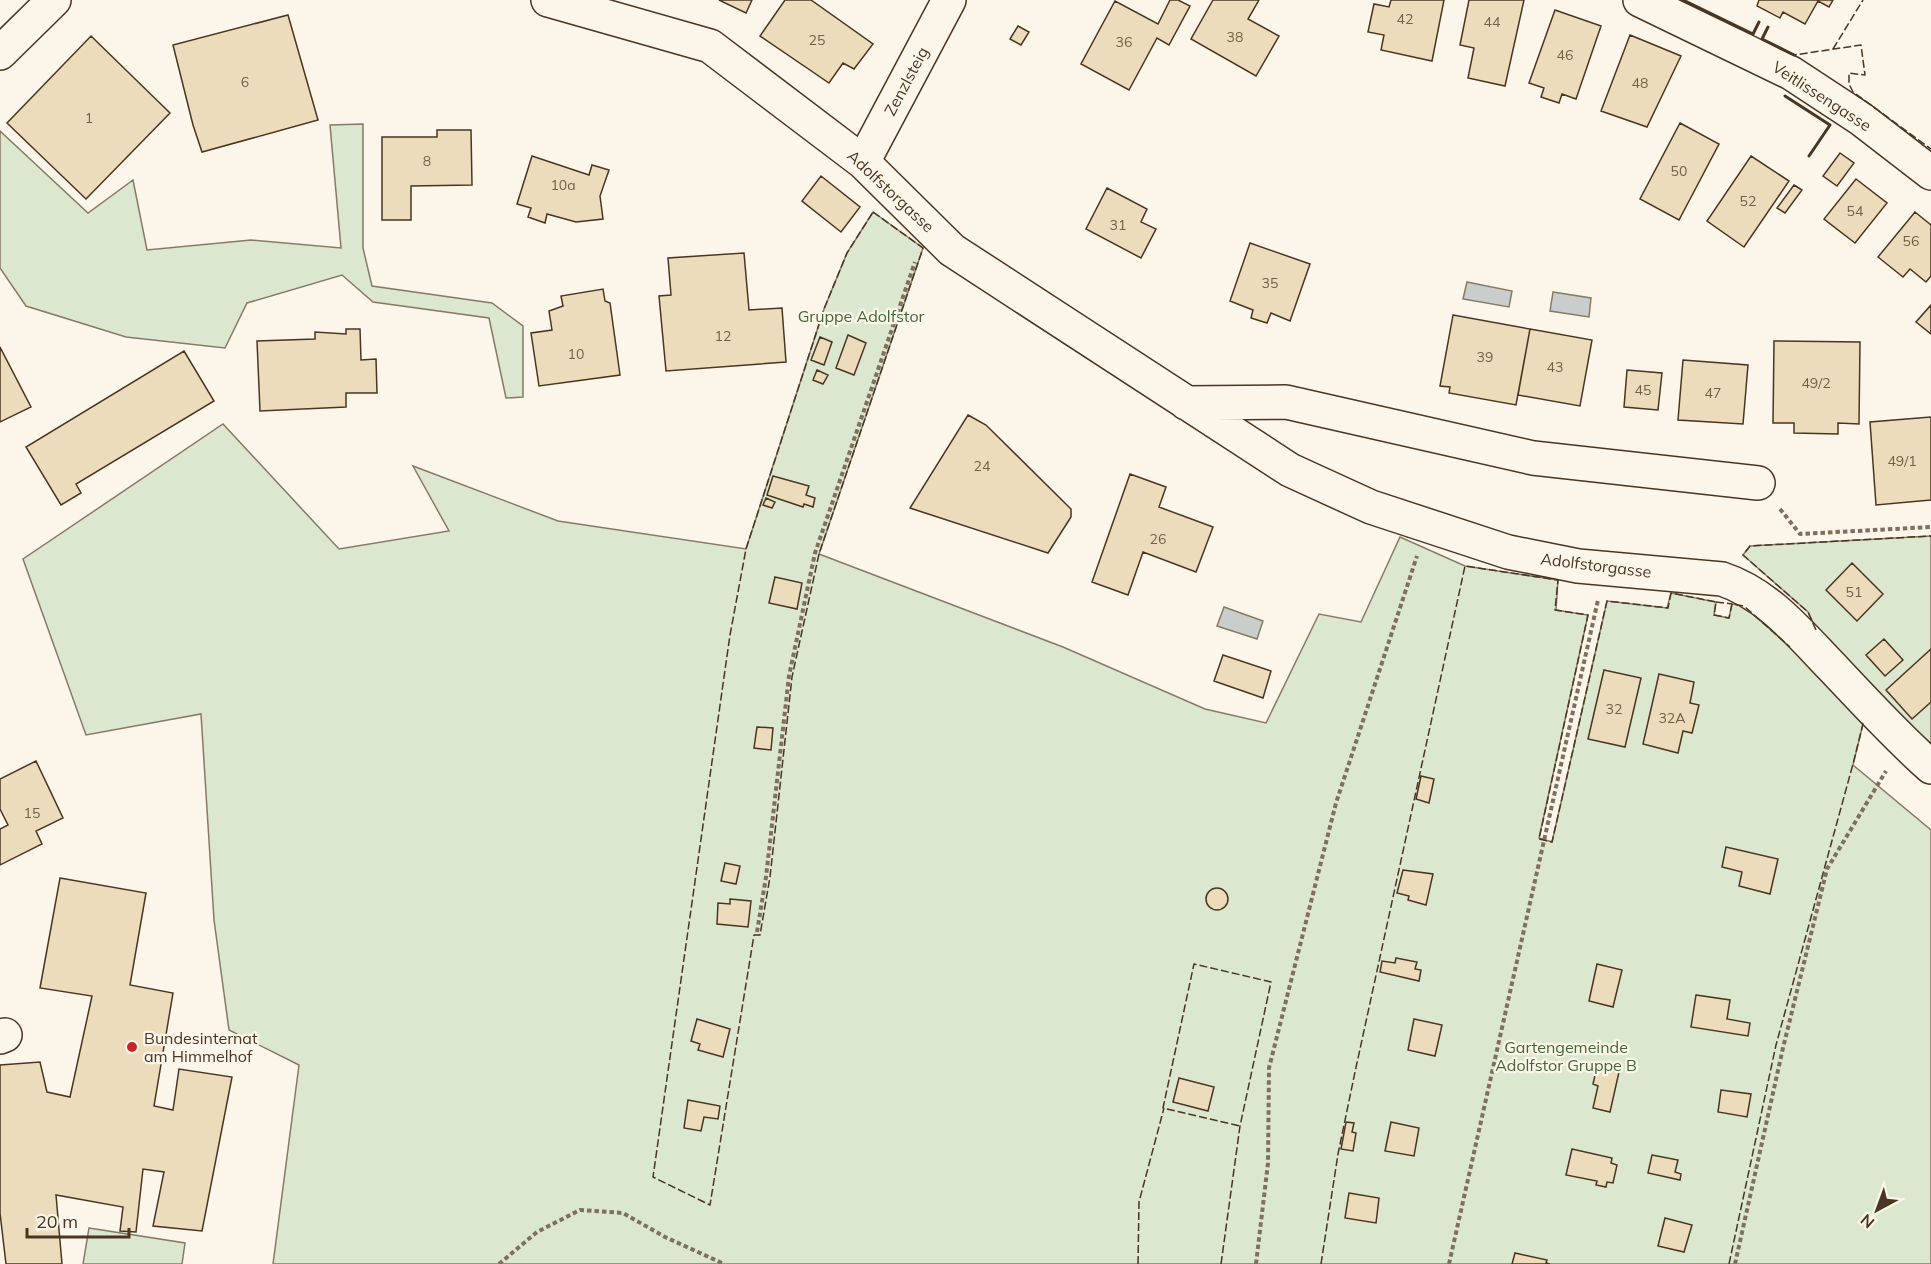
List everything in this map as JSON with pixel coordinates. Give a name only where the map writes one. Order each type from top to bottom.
[{"type":"street","points":[[0,53],[54,0]]},
{"type":"street","name":"Adolfstorgasse","points":[[548,0],[710,46],[864,162],[952,250],[1290,470],[1371,507],[1508,552],[1578,566],[1722,579],[1739,584],[1759,596],[1782,616],[1903,742],[1931,767]]},
{"type":"street","name":"Zenzlsteig","points":[[864,162],[949,0]]},
{"type":"street","name":"Veitlissengasse","points":[[1640,0],[1791,73],[1860,119],[1931,173]]},
{"type":"street","points":[[1185,403],[1286,402],[1533,458],[1758,483]]},
{"type":"path","points":[[757,932],[766,877],[789,676],[815,553],[916,257]]},
{"type":"path","points":[[1758,483],[1800,534],[1931,526]]},
{"type":"path","points":[[1256,1264],[1269,1163],[1269,1068],[1336,803],[1427,526]]},
{"type":"path","points":[[1449,1264],[1596,616],[1602,568]]},
{"type":"path","points":[[1735,1264],[1783,1048],[1827,869],[1903,742]]},
{"type":"path","points":[[500,1264],[537,1232],[580,1210],[623,1213],[665,1237],[724,1264]]},
{"type":"green space","points":[[363,124],[363,248],[372,286],[492,303],[523,326],[523,397],[506,398],[489,318],[373,302],[342,275],[247,303],[225,348],[126,337],[26,306],[0,268],[0,131],[88,213],[133,180],[147,250],[251,240],[341,248],[330,125]]},
{"type":"green space","points":[[873,212],[923,248],[819,554],[1063,647],[1205,709],[1266,723],[1319,614],[1361,622],[1400,537],[1465,566],[1558,580],[1556,610],[1588,615],[1539,838],[1552,842],[1607,601],[1667,608],[1671,593],[1716,602],[1714,615],[1729,618],[1732,604],[1744,606],[1798,654],[1863,724],[1853,765],[1931,830],[1931,1264],[273,1264],[299,1065],[229,1030],[214,920],[201,714],[86,735],[23,559],[223,424],[339,549],[449,531],[413,466],[558,521],[746,549],[824,309],[847,253]]},
{"type":"green space","points":[[1931,536],[1931,753],[1819,635],[1808,612],[1743,555],[1750,546]]},
{"type":"green space","points":[[89,1228],[185,1243],[182,1264],[83,1264]]},
{"type":"shaded area","points":[[1467,282],[1512,291],[1509,307],[1463,299]]},
{"type":"shaded area","points":[[1553,292],[1591,298],[1589,317],[1550,311]]},
{"type":"shaded area","points":[[1224,607],[1263,621],[1257,639],[1217,626]]},
{"type":"building","points":[[719,0],[752,0],[746,13]]},
{"type":"building","points":[[785,0],[811,0],[873,44],[854,69],[843,63],[829,83],[760,36]]},
{"type":"building","points":[[1170,0],[1178,0],[1190,6],[1169,45],[1157,38],[1129,90],[1081,64],[1115,1],[1158,24]]},
{"type":"building","points":[[1213,0],[1259,0],[1248,19],[1279,36],[1256,76],[1191,39]]},
{"type":"building","points":[[1391,0],[1444,0],[1432,61],[1381,50],[1384,35],[1368,32],[1374,4],[1389,7]]},
{"type":"building","points":[[1469,0],[1524,0],[1505,86],[1468,78],[1474,48],[1460,45]]},
{"type":"building","points":[[1759,0],[1833,0],[1829,7],[1818,1],[1805,24],[1783,12],[1780,18],[1757,6]]},
{"type":"building","points":[[1555,10],[1601,26],[1576,99],[1562,94],[1559,103],[1541,97],[1544,88],[1529,83]]},
{"type":"building","points":[[288,15],[318,120],[202,152],[173,45]]},
{"type":"building","points":[[1018,26],[1029,32],[1021,45],[1010,39]]},
{"type":"building","points":[[1630,35],[1681,56],[1647,127],[1601,111]]},
{"type":"building","points":[[91,36],[170,113],[86,199],[7,123]]},
{"type":"building","points":[[1680,123],[1719,144],[1679,220],[1640,199]]},
{"type":"building","points":[[437,130],[471,130],[472,185],[411,186],[411,220],[382,220],[382,137],[437,137]]},
{"type":"building","points":[[1840,153],[1854,163],[1837,186],[1823,176]]},
{"type":"building","points":[[532,156],[589,175],[592,165],[609,170],[600,196],[603,219],[576,222],[547,214],[545,223],[528,217],[531,208],[517,204]]},
{"type":"building","points":[[1751,156],[1789,181],[1744,247],[1707,221]]},
{"type":"building","points":[[821,176],[860,207],[841,232],[802,201]]},
{"type":"building","points":[[1856,179],[1887,203],[1855,243],[1824,219]]},
{"type":"building","points":[[1794,185],[1802,190],[1785,213],[1777,208]]},
{"type":"building","points":[[1107,188],[1147,209],[1141,222],[1156,229],[1141,258],[1086,229]]},
{"type":"building","points":[[1915,212],[1931,225],[1931,276],[1926,282],[1910,269],[1903,277],[1878,257]]},
{"type":"building","points":[[1250,243],[1310,264],[1290,321],[1271,313],[1267,323],[1251,318],[1253,310],[1230,301]]},
{"type":"building","points":[[744,253],[749,310],[782,308],[786,362],[666,371],[659,296],[671,295],[668,258]]},
{"type":"building","points":[[603,289],[605,301],[610,303],[620,375],[539,386],[531,333],[552,330],[549,311],[563,306],[561,296]]},
{"type":"building","points":[[1931,305],[1931,334],[1916,322]]},
{"type":"building","points":[[1453,315],[1530,329],[1516,405],[1449,393],[1450,387],[1440,386]]},
{"type":"building","points":[[346,329],[360,329],[361,360],[376,359],[377,393],[346,393],[346,407],[260,411],[257,341],[315,339],[315,332],[346,334]]},
{"type":"building","points":[[1530,329],[1592,340],[1580,406],[1518,395]]},
{"type":"building","points":[[848,335],[866,343],[854,375],[836,368]]},
{"type":"building","points":[[820,337],[832,342],[824,365],[811,360]]},
{"type":"building","points":[[1774,341],[1860,342],[1859,424],[1838,423],[1838,434],[1794,433],[1794,423],[1773,423]]},
{"type":"building","points":[[0,347],[31,407],[0,422]]},
{"type":"building","points":[[184,351],[214,401],[76,484],[81,493],[61,505],[26,447]]},
{"type":"building","points":[[1683,360],[1748,365],[1743,424],[1678,420]]},
{"type":"building","points":[[817,370],[828,375],[823,384],[813,380]]},
{"type":"building","points":[[1627,370],[1662,373],[1658,410],[1624,407]]},
{"type":"building","points":[[968,415],[986,425],[1071,509],[1071,517],[1048,553],[910,508]]},
{"type":"building","points":[[1931,417],[1931,500],[1876,505],[1870,422]]},
{"type":"building","points":[[1130,474],[1166,487],[1159,507],[1213,527],[1196,572],[1143,552],[1128,595],[1092,582]]},
{"type":"building","points":[[773,476],[809,486],[806,495],[815,498],[813,507],[804,504],[803,507],[767,495]]},
{"type":"building","points":[[766,498],[775,502],[772,508],[763,505]]},
{"type":"building","points":[[1852,563],[1883,594],[1857,621],[1826,590]]},
{"type":"building","points":[[775,577],[802,583],[797,609],[769,603]]},
{"type":"building","points":[[1884,639],[1903,660],[1885,676],[1866,655]]},
{"type":"building","points":[[1931,649],[1931,702],[1912,719],[1886,690]]},
{"type":"building","points":[[1223,655],[1271,671],[1263,698],[1214,681]]},
{"type":"building","points":[[1604,670],[1641,678],[1625,747],[1588,739]]},
{"type":"building","points":[[1659,674],[1694,682],[1690,703],[1699,705],[1692,733],[1683,731],[1678,753],[1643,744]]},
{"type":"building","points":[[757,727],[773,728],[771,750],[754,748]]},
{"type":"building","points":[[36,761],[63,818],[36,831],[42,844],[0,865],[0,829],[8,825],[0,809],[0,779]]},
{"type":"building","points":[[1421,776],[1434,779],[1429,803],[1416,799]]},
{"type":"building","points":[[1726,847],[1778,859],[1770,894],[1739,886],[1742,872],[1722,867]]},
{"type":"building","points":[[725,863],[740,866],[736,884],[721,881]]},
{"type":"building","points":[[1403,870],[1433,874],[1426,905],[1408,900],[1409,896],[1397,893]]},
{"type":"building","points":[[60,878],[146,893],[130,985],[173,993],[154,1106],[173,1110],[179,1069],[232,1077],[202,1231],[153,1226],[164,1172],[143,1169],[136,1232],[120,1231],[123,1207],[56,1195],[62,1264],[6,1264],[0,1213],[0,1065],[40,1062],[47,1092],[70,1097],[92,996],[40,988]]},
{"type":"building","points":[[1217,888],[1225,891],[1228,899],[1225,907],[1217,910],[1209,907],[1206,899],[1209,891]]},
{"type":"building","points":[[730,899],[751,901],[748,927],[717,924],[718,903],[730,904]]},
{"type":"building","points":[[1396,958],[1417,962],[1415,969],[1421,970],[1419,981],[1380,972],[1382,961],[1395,963]]},
{"type":"building","points":[[1597,964],[1622,970],[1613,1007],[1589,1001]]},
{"type":"building","points":[[1696,995],[1730,1000],[1727,1019],[1750,1023],[1748,1036],[1691,1027]]},
{"type":"building","points":[[697,1019],[730,1029],[723,1057],[698,1050],[700,1044],[691,1041]]},
{"type":"building","points":[[1414,1019],[1442,1025],[1435,1056],[1408,1050]]},
{"type":"building","points":[[1597,1067],[1619,1072],[1610,1112],[1593,1108],[1598,1086],[1593,1084]]},
{"type":"building","points":[[1179,1078],[1214,1087],[1208,1111],[1173,1102]]},
{"type":"building","points":[[1721,1090],[1751,1094],[1747,1117],[1718,1112]]},
{"type":"building","points":[[688,1100],[720,1106],[718,1119],[704,1117],[701,1131],[684,1128]]},
{"type":"building","points":[[1346,1122],[1354,1123],[1352,1132],[1356,1133],[1353,1151],[1341,1149]]},
{"type":"building","points":[[1391,1122],[1419,1128],[1414,1156],[1385,1151]]},
{"type":"building","points":[[1572,1149],[1612,1158],[1611,1163],[1617,1165],[1613,1183],[1607,1182],[1606,1187],[1596,1185],[1597,1181],[1566,1175]]},
{"type":"building","points":[[1652,1155],[1678,1160],[1675,1172],[1681,1174],[1680,1180],[1648,1173]]},
{"type":"building","points":[[1349,1193],[1379,1198],[1376,1223],[1345,1218]]},
{"type":"building","points":[[1665,1218],[1692,1225],[1684,1252],[1658,1246]]},
{"type":"building","points":[[1515,1253],[1547,1260],[1546,1263],[1550,1264],[1512,1264]]},
{"type":"fence","points":[[1833,49],[1863,0]]},
{"type":"fence","points":[[1768,27],[1762,39],[1794,55],[1861,45],[1865,75],[1849,73],[1849,84],[1853,92],[1931,149]]},
{"type":"fence","points":[[873,212],[923,248],[819,554],[792,677],[770,877],[760,935],[754,935],[710,1205],[653,1177],[730,635],[746,549],[824,309],[847,253],[873,212]]},
{"type":"fence","points":[[1816,630],[1808,612],[1743,555],[1750,546],[1931,536]]},
{"type":"fence","points":[[1321,1264],[1338,1154],[1465,566],[1558,580],[1555,610],[1588,615],[1539,839],[1552,842],[1607,601],[1668,608],[1671,593],[1716,602],[1714,615],[1729,618],[1732,604],[1744,606],[1790,647]]},
{"type":"fence","points":[[1716,602],[1732,604]]},
{"type":"fence","points":[[1729,1264],[1776,1045],[1853,764],[1863,724],[1860,721]]},
{"type":"fence","points":[[1221,1264],[1240,1126],[1271,982],[1194,964],[1163,1108],[1240,1126]]},
{"type":"fence","points":[[1138,1264],[1139,1202],[1164,1108]]},
{"type":"wall","points":[[1683,0],[1753,34],[1759,22]]},
{"type":"wall","points":[[1768,27],[1762,39],[1794,55]]},
{"type":"wall","points":[[1785,96],[1830,125],[1809,156]]},
{"type":"place","name":"Bundesinternat am Himmelhof","points":[[132,1047]]},
{"type":"park label","name":"Gruppe Adolfstor","points":[[861,316]]},
{"type":"park label","name":"Gartengemeinde Adolfstor Gruppe B","points":[[1566,1056]]}]
